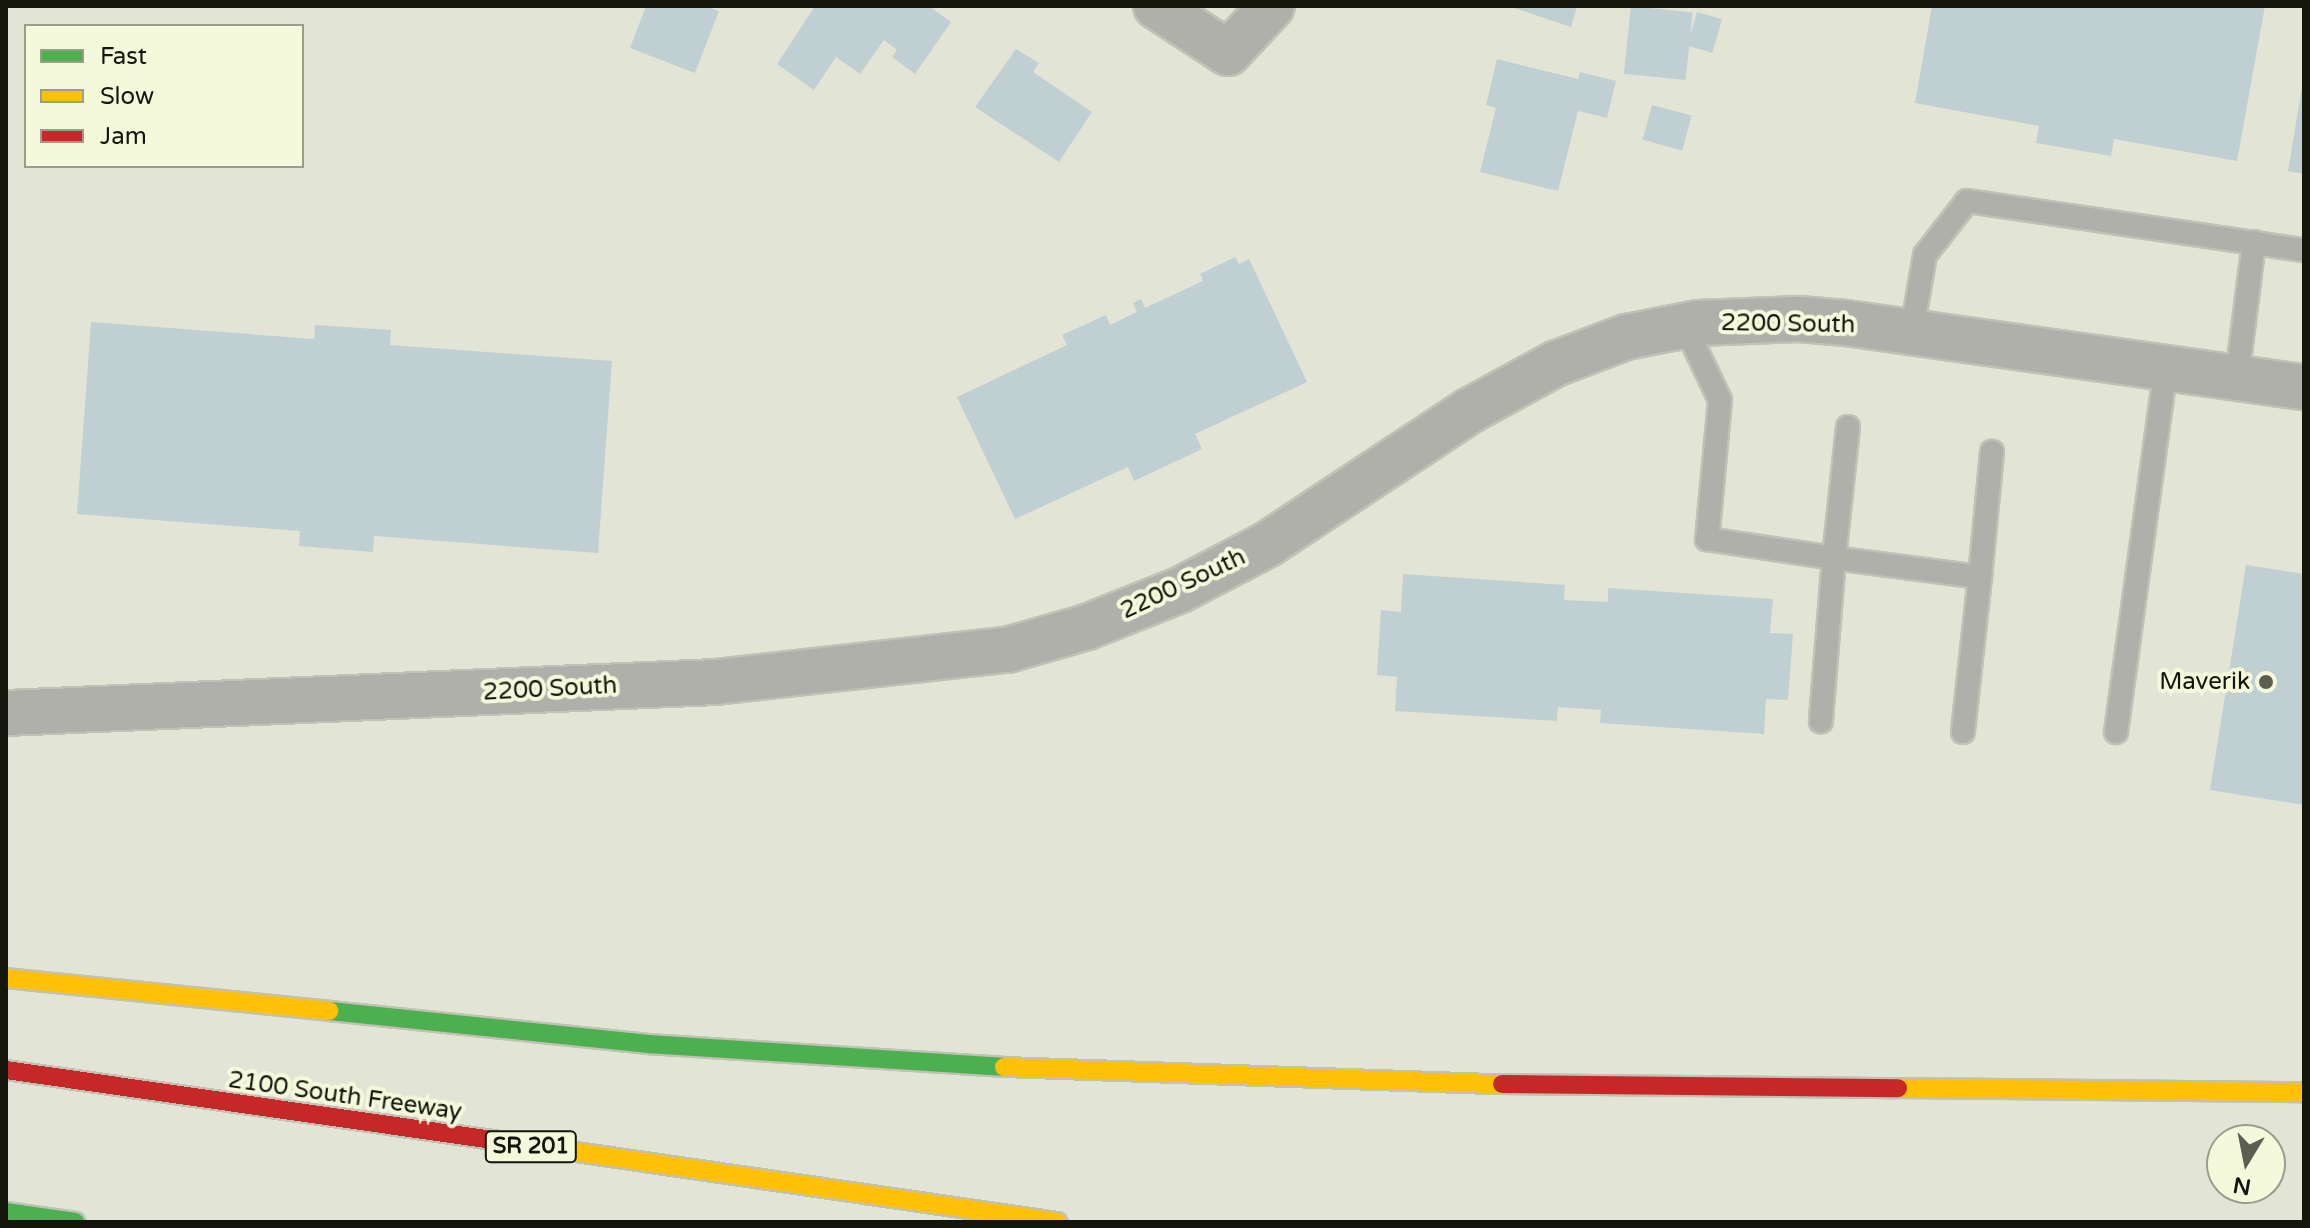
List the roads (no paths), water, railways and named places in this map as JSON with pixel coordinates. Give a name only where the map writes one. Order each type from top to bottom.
[{"type":"highway","points":[[6,978],[664,1045],[1018,1068],[1514,1084],[2304,1092]]},
{"type":"highway","name":"2100 South Freeway","points":[[6,1070],[1057,1222]]},
{"type":"highway","points":[[6,1212],[75,1222]]},
{"type":"street","points":[[1156,6],[1228,53],[1272,6]]},
{"type":"street","name":"2200 South","points":[[6,713],[715,682],[1007,650],[1087,627],[1205,577],[1268,544],[1469,411],[1555,364],[1626,337],[1685,326],[1799,319],[1912,330],[2304,387]]},
{"type":"lane","points":[[1912,330],[1925,255],[1967,201],[2304,250]]},
{"type":"lane","points":[[2237,377],[2254,242]]},
{"type":"lane","points":[[1685,326],[1720,400],[1707,539],[1980,577]]},
{"type":"lane","points":[[2116,732],[2166,366]]},
{"type":"lane","points":[[1821,721],[1848,427]]},
{"type":"lane","points":[[1963,732],[1992,452]]},
{"type":"place","name":"Maverik","points":[[2266,682]]}]
